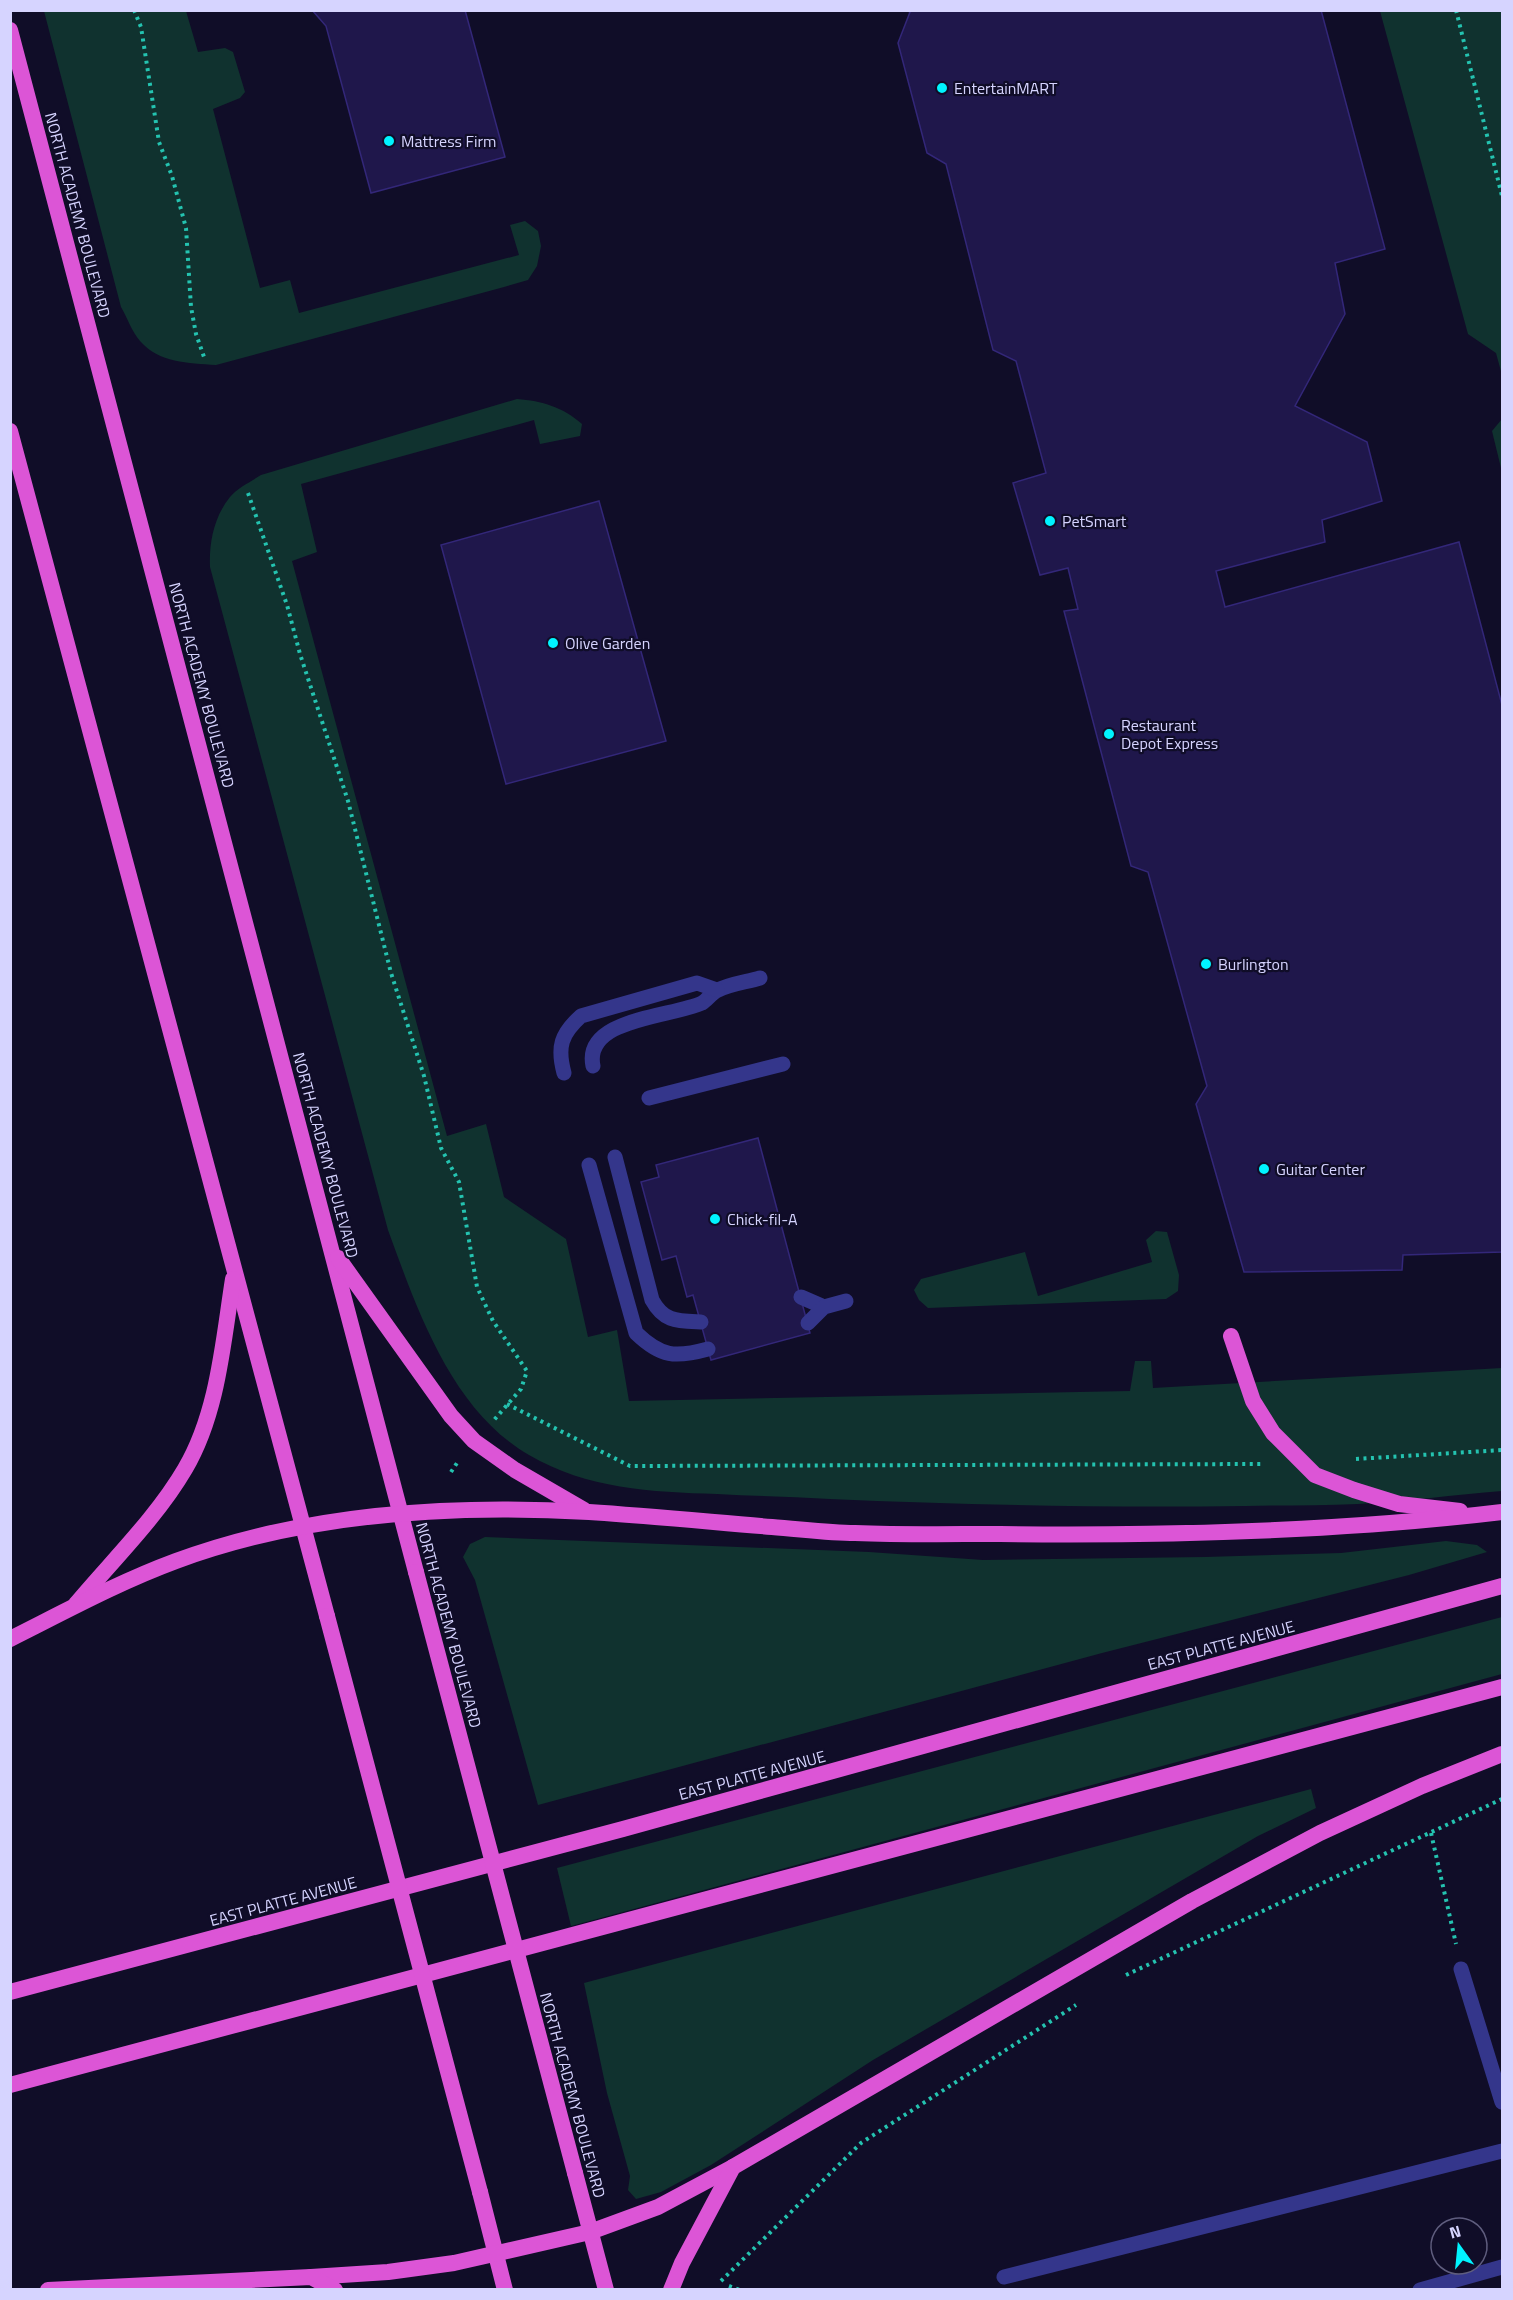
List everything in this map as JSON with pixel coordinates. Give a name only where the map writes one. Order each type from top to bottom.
[{"type":"highway","name":"NORTH ACADEMY BOULEVARD","points":[[10,30],[606,2289]]},
{"type":"highway","points":[[10,431],[506,2289]]},
{"type":"highway","points":[[332,1249],[451,1416],[474,1441],[514,1470],[587,1512]]},
{"type":"highway","points":[[74,1607],[157,1508],[186,1468],[204,1428],[214,1389],[234,1271]]},
{"type":"highway","points":[[1231,1336],[1253,1401],[1273,1433],[1315,1475],[1399,1504],[1485,1514]]},
{"type":"highway","points":[[10,1639],[74,1607],[175,1562],[239,1541],[303,1527],[400,1514],[498,1510],[587,1512],[852,1533],[1068,1535],[1265,1532],[1436,1520],[1503,1512]]},
{"type":"highway","name":"EAST PLATTE AVENUE","points":[[10,1992],[623,1829],[1503,1586]]},
{"type":"highway","points":[[10,2085],[1503,1687]]},
{"type":"highway","points":[[48,2289],[388,2272],[496,2255],[590,2232],[658,2207],[733,2167],[1192,1901],[1320,1833],[1422,1786],[1503,1754]]},
{"type":"highway","points":[[671,2289],[682,2263],[733,2167]]},
{"type":"highway","points":[[311,2277],[335,2289]]},
{"type":"lane","points":[[593,1066],[591,1057],[595,1044],[603,1036],[654,1015],[703,1003],[717,990],[760,978]]},
{"type":"lane","points":[[564,1073],[560,1058],[561,1042],[569,1027],[581,1016],[697,983],[717,990]]},
{"type":"lane","points":[[649,1098],[783,1064]]},
{"type":"lane","points":[[615,1157],[652,1300],[657,1309],[669,1319],[701,1322]]},
{"type":"lane","points":[[589,1165],[636,1333],[652,1347],[669,1354],[691,1354],[708,1349]]},
{"type":"lane","points":[[801,1297],[824,1307]]},
{"type":"lane","points":[[808,1323],[824,1307],[846,1301]]},
{"type":"lane","points":[[1461,1968],[1503,2102]]},
{"type":"lane","points":[[1003,2284],[1503,2151]]},
{"type":"lane","points":[[1420,2289],[1503,2267]]},
{"type":"path","points":[[134,10],[141,27],[159,142],[172,176],[186,228],[191,307],[196,334],[204,357]]},
{"type":"path","points":[[1456,10],[1503,196]]},
{"type":"path","points":[[248,493],[287,605],[300,654],[348,801],[391,973],[424,1076],[441,1148],[459,1182],[477,1287],[493,1321],[527,1371],[521,1389],[488,1427]]},
{"type":"path","points":[[507,1404],[630,1466],[1300,1462]]},
{"type":"path","points":[[1348,1459],[1503,1450]]},
{"type":"path","points":[[1120,1978],[1503,1799]]},
{"type":"path","points":[[1431,1833],[1461,1968]]},
{"type":"path","points":[[721,2281],[861,2143],[1079,2003]]},
{"type":"path","points":[[729,2286],[740,2289]]},
{"type":"green space","points":[[44,11],[186,11],[198,52],[225,48],[233,52],[245,92],[240,98],[213,109],[260,288],[290,280],[299,313],[519,255],[510,225],[525,221],[538,231],[541,246],[537,266],[528,280],[216,365],[195,364],[156,354],[137,337],[121,307]]},
{"type":"green space","points":[[1380,11],[1502,11],[1502,375],[1496,353],[1468,334]]},
{"type":"green space","points":[[517,399],[544,403],[567,413],[582,424],[580,436],[540,444],[534,420],[301,484],[317,552],[292,561],[447,1136],[486,1124],[504,1197],[566,1239],[588,1337],[617,1330],[629,1401],[1130,1391],[1135,1361],[1151,1361],[1153,1388],[1502,1368],[1502,1491],[1344,1505],[1141,1507],[934,1503],[668,1492],[597,1482],[551,1466],[529,1455],[502,1436],[478,1412],[440,1355],[411,1292],[388,1230],[210,567],[210,558],[216,521],[220,513],[230,497],[261,475]]},
{"type":"green space","points":[[1502,419],[1502,472],[1492,431]]},
{"type":"green space","points":[[1156,1231],[1167,1232],[1179,1275],[1178,1291],[1166,1299],[928,1308],[919,1300],[914,1290],[921,1279],[1025,1252],[1038,1296],[1152,1262],[1146,1240]]},
{"type":"green space","points":[[485,1537],[869,1552],[983,1560],[1341,1553],[1446,1541],[1477,1545],[1487,1552],[1409,1575],[1102,1653],[538,1805],[475,1580],[463,1557],[470,1544]]},
{"type":"green space","points":[[1502,1617],[1502,1674],[571,1926],[557,1868]]},
{"type":"green space","points":[[1311,1789],[1316,1808],[1258,1836],[873,2060],[711,2165],[661,2192],[636,2199],[628,2190],[630,2176],[607,2093],[584,1983]]},
{"type":"building","points":[[312,10],[465,10],[505,157],[371,193],[326,26]]},
{"type":"building","points":[[906,10],[1321,10],[1385,249],[1335,263],[1345,314],[1295,406],[1367,442],[1382,501],[1322,520],[1325,542],[1216,571],[1225,607],[1459,542],[1502,705],[1502,1252],[1403,1255],[1402,1270],[1244,1272],[1196,1104],[1207,1086],[1148,872],[1131,866],[1064,611],[1078,609],[1068,568],[1040,575],[1013,483],[1046,473],[1016,361],[993,350],[946,164],[927,153],[898,43],[910,12]]},
{"type":"building","name":"Olive Garden","points":[[599,501],[666,741],[506,784],[441,545]]},
{"type":"building","name":"Chick-fil-A","points":[[758,1138],[810,1333],[711,1360],[693,1295],[687,1297],[676,1256],[662,1260],[641,1182],[659,1177],[656,1165]]},
{"type":"place","name":"EntertainMART","points":[[942,88]]},
{"type":"place","name":"Mattress Firm","points":[[389,141]]},
{"type":"place","name":"PetSmart","points":[[1050,521]]},
{"type":"place","name":"Olive Garden","points":[[553,643]]},
{"type":"place","name":"Restaurant Depot Express","points":[[1109,734]]},
{"type":"place","name":"Burlington","points":[[1206,964]]},
{"type":"place","name":"Guitar Center","points":[[1264,1169]]},
{"type":"place","name":"Chick-fil-A","points":[[715,1219]]}]
